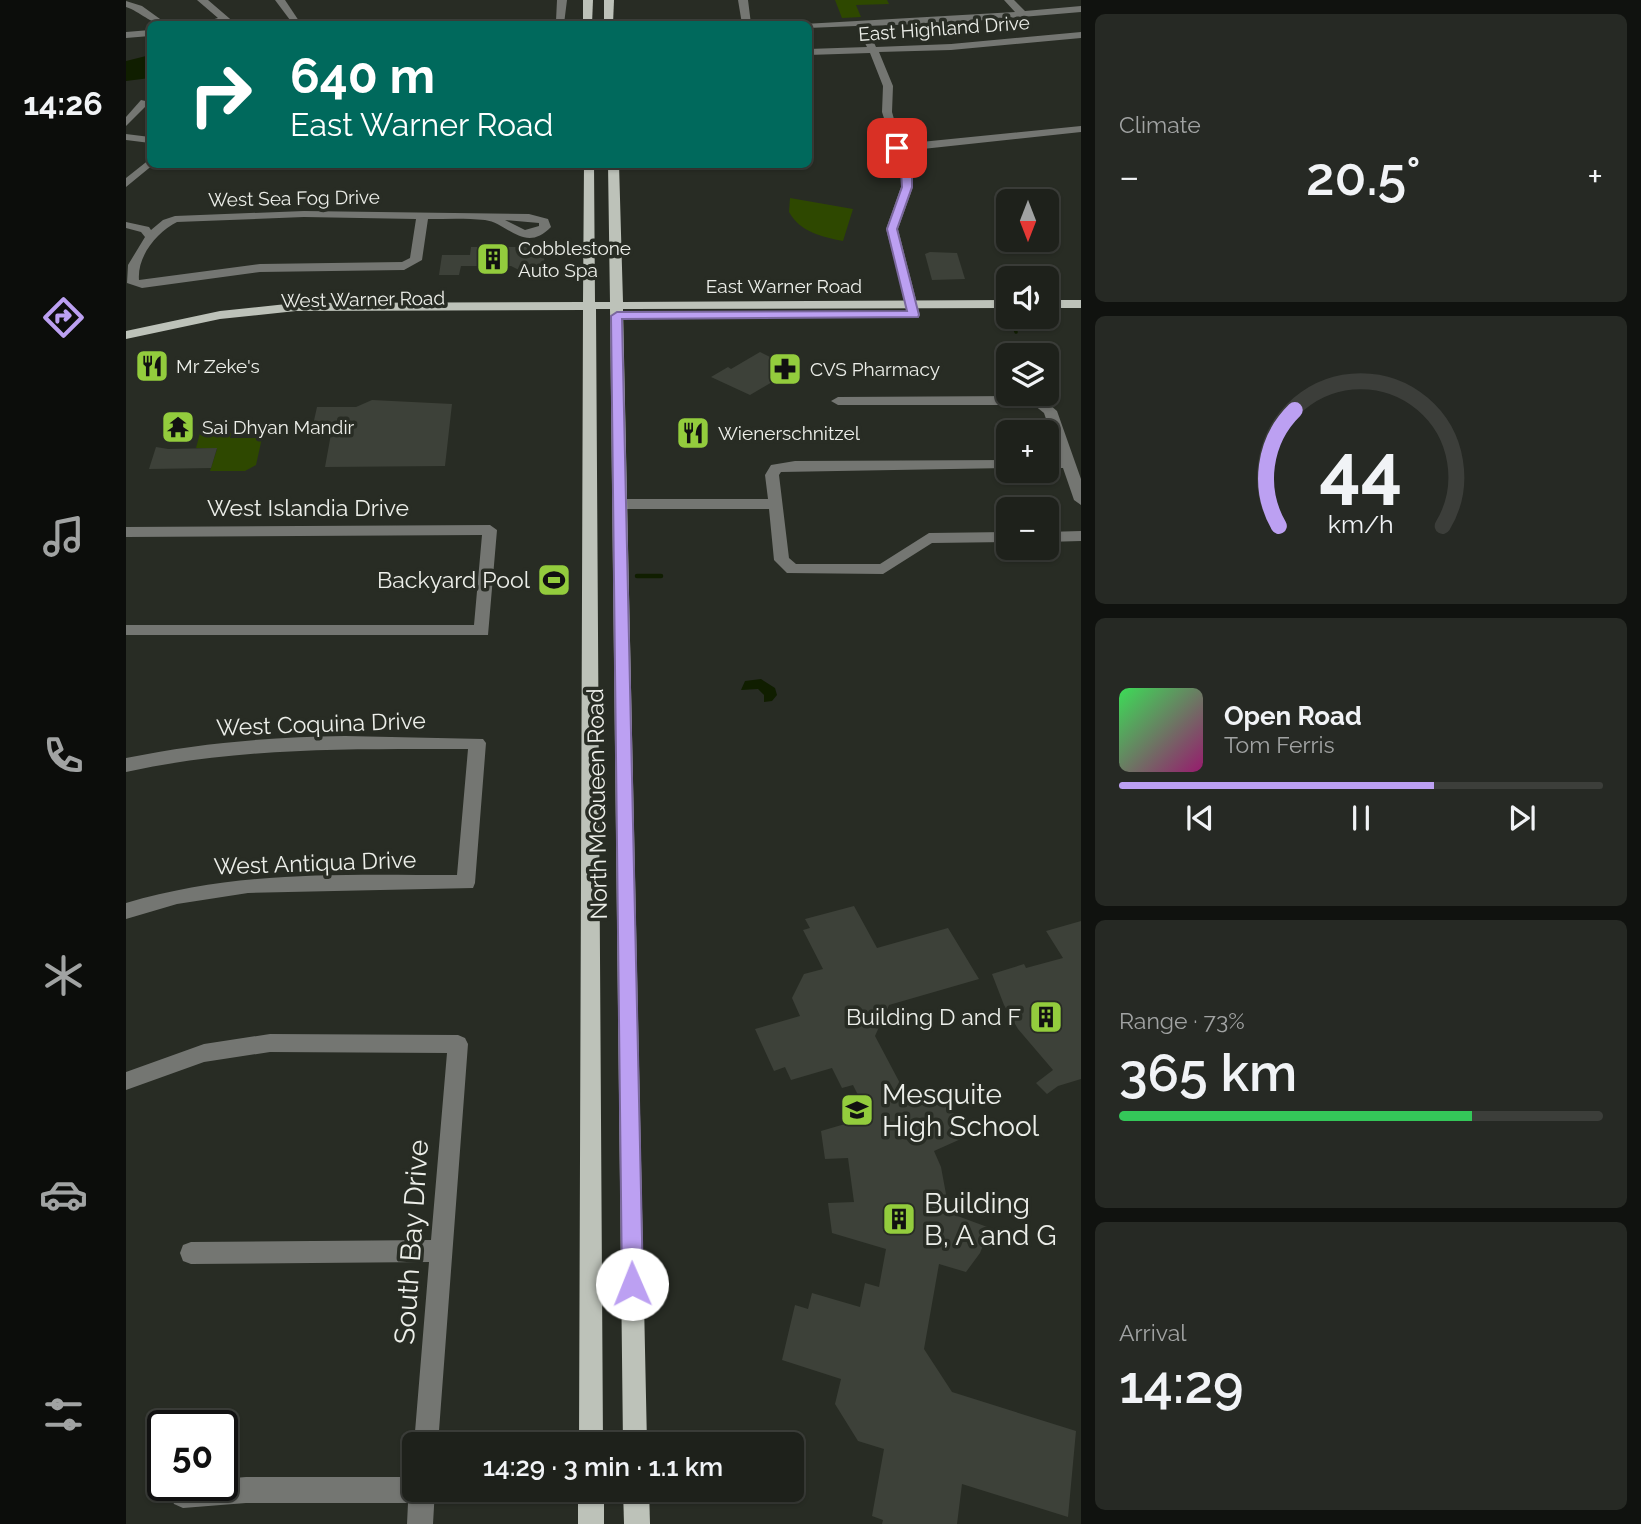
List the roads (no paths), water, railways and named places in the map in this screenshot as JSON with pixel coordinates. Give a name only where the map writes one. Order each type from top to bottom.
[{"type":"main road","points":[[588,0],[589,21]]},
{"type":"main road","points":[[609,0],[609,21]]},
{"type":"main road","name":"North McQueen Road","points":[[589,168],[603,311],[619,411],[624,881],[635,1432]]},
{"type":"main road","name":"North McQueen Road","points":[[591,1432],[590,407],[603,311],[613,168]]},
{"type":"main road","points":[[1059,304],[1081,304]]},
{"type":"main road","name":"East Warner Road","points":[[912,310],[996,305]]},
{"type":"main road","name":"East Warner Road","points":[[603,311],[912,310],[996,314]]},
{"type":"main road","name":"West Warner Road","points":[[126,335],[220,315],[603,311]]},
{"type":"main road","name":"West Warner Road","points":[[126,345],[192,330],[311,312]]},
{"type":"main road","points":[[1059,314],[1081,314]]},
{"type":"main road","points":[[590,407],[619,411]]},
{"type":"main road","points":[[590,505],[621,504]]},
{"type":"main road","points":[[591,1502],[591,1524]]},
{"type":"main road","points":[[636,1502],[636,1524]]},
{"type":"street","points":[[202,0],[228,21]]},
{"type":"street","points":[[280,0],[295,21]]},
{"type":"street","points":[[560,21],[562,0]]},
{"type":"street","points":[[743,0],[746,21]]},
{"type":"street","points":[[1009,0],[1024,15]]},
{"type":"street","points":[[126,4],[139,8],[158,21]]},
{"type":"street","points":[[812,25],[1024,15],[1081,9]]},
{"type":"street","points":[[860,24],[887,82],[887,112],[906,171],[907,187],[892,229],[912,310]]},
{"type":"street","points":[[126,35],[147,33]]},
{"type":"street","name":"East Highland Drive","points":[[812,52],[1081,35]]},
{"type":"street","points":[[126,123],[145,102]]},
{"type":"street","points":[[897,148],[1081,129]]},
{"type":"street","points":[[126,137],[147,140]]},
{"type":"street","points":[[126,184],[147,165]]},
{"type":"street","points":[[148,234],[135,250],[128,266],[127,275],[133,283],[260,268],[410,264],[417,257],[422,214]]},
{"type":"street","name":"West Sea Fog Drive","points":[[148,234],[167,222],[189,218],[422,214],[491,217]]},
{"type":"street","points":[[126,225],[145,229],[148,234]]},
{"type":"street","points":[[126,233],[148,234]]},
{"type":"street","points":[[838,401],[938,397],[1038,402],[1050,411],[1081,500]]},
{"type":"street","points":[[996,464],[795,465],[776,468],[772,475],[782,560],[785,565],[801,570],[874,570],[889,566],[929,538],[996,537]]},
{"type":"street","points":[[1059,464],[1068,464]]},
{"type":"street","points":[[621,504],[776,504]]},
{"type":"street","name":"West Islandia Drive","points":[[126,532],[491,530],[482,631],[126,630]]},
{"type":"street","points":[[1059,537],[1081,536]]},
{"type":"street","name":"West Coquina Drive","points":[[126,765],[219,748],[288,743],[477,743],[466,883]]},
{"type":"street","name":"West Antiqua Drive","points":[[126,911],[177,896],[238,887],[466,883]]},
{"type":"street","name":"South Bay Drive","points":[[126,1082],[204,1053],[270,1043],[458,1044],[427,1432]]},
{"type":"street","points":[[191,1253],[443,1251]]},
{"type":"street","points":[[238,1491],[402,1489]]},
{"type":"street","points":[[420,1524],[421,1502]]},
{"type":"waterway","points":[[637,576],[661,576]]},
{"type":"place","name":"Cobblestone Auto Spa","points":[[493,259]]},
{"type":"place","name":"Mr Zeke's","points":[[152,366]]},
{"type":"place","name":"CVS Pharmacy","points":[[785,369]]},
{"type":"place","name":"Sai Dhyan Mandir","points":[[178,427]]},
{"type":"place","name":"Wienerschnitzel","points":[[693,433]]},
{"type":"place","name":"Backyard Pool","points":[[554,580]]},
{"type":"place","name":"Building D and F","points":[[1046,1017]]},
{"type":"place","name":"Mesquite High School","points":[[857,1110]]},
{"type":"place","name":"Building B, A and G","points":[[899,1219]]}]
